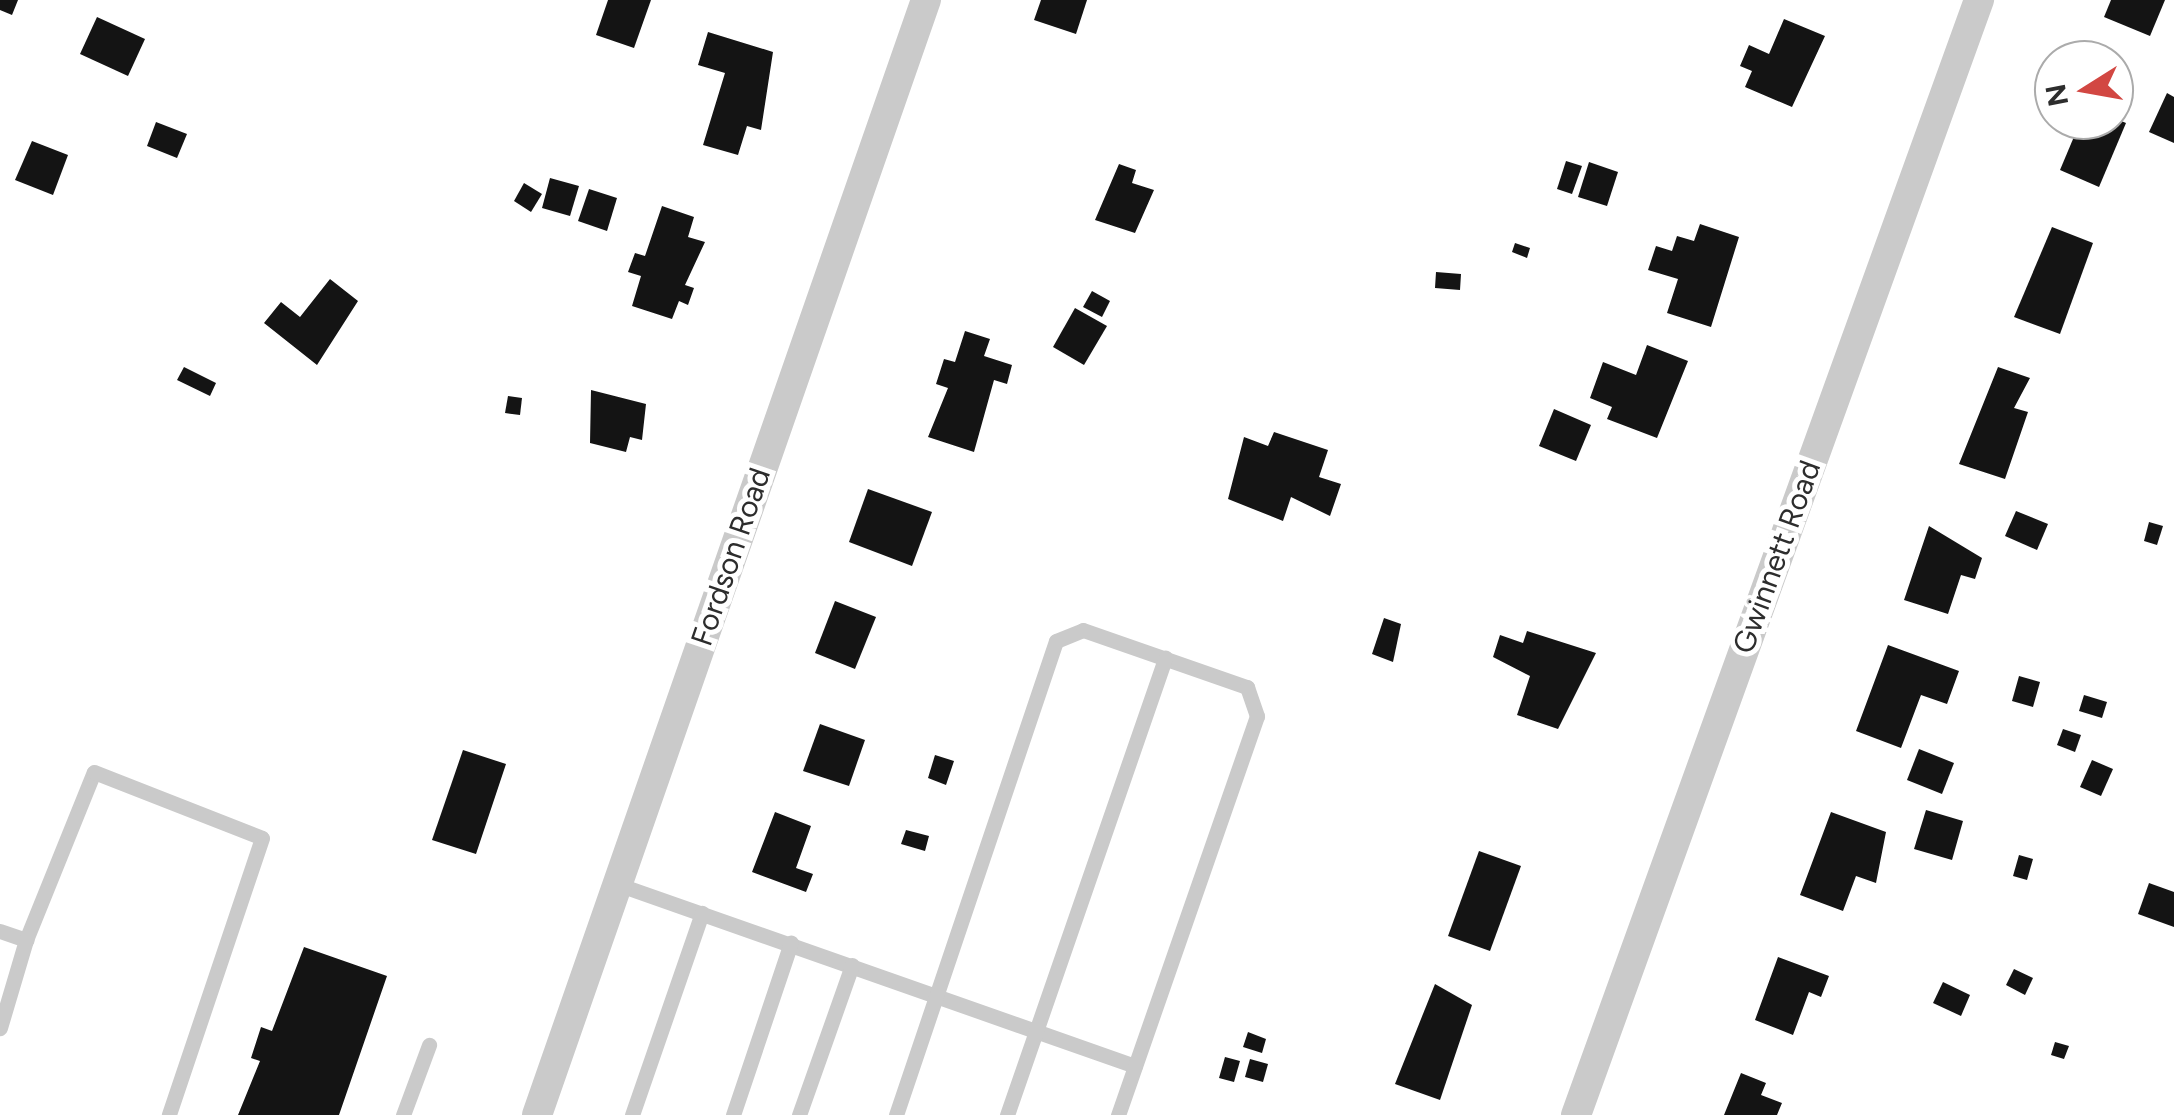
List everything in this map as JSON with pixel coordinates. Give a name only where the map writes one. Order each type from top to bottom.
[{"type":"street","name":"Fordson Road","points":[[537,1115],[926,0]]},
{"type":"street","name":"Gwinnett Road","points":[[1576,1115],[1979,0]]},
{"type":"lane","points":[[896,1115],[1056,640],[1083,630],[1247,687],[1257,716],[1118,1115]]},
{"type":"lane","points":[[1007,1115],[1164,658]]},
{"type":"lane","points":[[0,1028],[26,940],[94,772],[262,838],[169,1115]]},
{"type":"lane","points":[[618,884],[1135,1066]]},
{"type":"lane","points":[[632,1115],[702,913]]},
{"type":"lane","points":[[0,931],[26,940]]},
{"type":"lane","points":[[732,1115],[791,944]]},
{"type":"lane","points":[[799,1115],[852,965]]},
{"type":"lane","points":[[404,1115],[429,1046]]},
{"type":"building","points":[[0,0],[18,0],[12,15],[0,10]]},
{"type":"building","points":[[608,0],[651,0],[634,48],[596,35]]},
{"type":"building","points":[[1041,0],[1087,0],[1076,34],[1034,20]]},
{"type":"building","points":[[2111,0],[2165,0],[2150,36],[2104,17]]},
{"type":"building","points":[[97,17],[145,39],[128,76],[80,54]]},
{"type":"building","points":[[1784,19],[1825,36],[1792,107],[1745,87],[1752,71],[1740,66],[1749,45],[1769,54]]},
{"type":"building","points":[[708,32],[773,52],[761,130],[747,126],[738,155],[703,145],[725,73],[698,65]]},
{"type":"building","points":[[2167,93],[2174,97],[2174,143],[2149,132]]},
{"type":"building","points":[[156,122],[187,134],[177,158],[147,146]]},
{"type":"building","points":[[2073,140],[2119,140],[2099,187],[2060,170]]},
{"type":"building","points":[[32,141],[68,155],[53,195],[15,180]]},
{"type":"building","points":[[1566,161],[1582,166],[1572,194],[1557,189]]},
{"type":"building","points":[[1589,162],[1618,172],[1607,206],[1578,197]]},
{"type":"building","points":[[1119,164],[1136,170],[1132,183],[1154,190],[1135,233],[1095,220]]},
{"type":"building","points":[[550,178],[579,186],[570,216],[542,208]]},
{"type":"building","points":[[524,183],[542,194],[531,212],[514,201]]},
{"type":"building","points":[[589,189],[617,198],[607,231],[578,221]]},
{"type":"building","points":[[662,206],[694,217],[688,237],[705,242],[685,285],[694,288],[688,305],[679,301],[672,319],[632,306],[641,276],[628,272],[635,253],[645,256]]},
{"type":"building","points":[[1700,224],[1739,237],[1711,327],[1667,313],[1678,279],[1648,270],[1656,246],[1672,251],[1677,236],[1694,241]]},
{"type":"building","points":[[2052,227],[2093,243],[2060,334],[2014,317]]},
{"type":"building","points":[[1515,243],[1530,248],[1527,258],[1512,252]]},
{"type":"building","points":[[1436,272],[1461,274],[1460,290],[1435,288]]},
{"type":"building","points":[[330,279],[358,301],[317,365],[264,323],[281,302],[300,317]]},
{"type":"building","points":[[1092,291],[1110,301],[1102,317],[1083,307]]},
{"type":"building","points":[[1075,308],[1107,326],[1084,365],[1053,347]]},
{"type":"building","points":[[965,331],[990,339],[984,356],[1012,365],[1007,384],[994,380],[974,452],[928,437],[948,388],[936,384],[944,359],[955,362]]},
{"type":"building","points":[[1647,345],[1688,361],[1657,438],[1607,419],[1612,407],[1590,398],[1603,362],[1636,375]]},
{"type":"building","points":[[184,367],[216,383],[210,396],[177,380]]},
{"type":"building","points":[[1998,367],[2030,378],[2014,408],[2028,412],[2005,479],[1959,464]]},
{"type":"building","points":[[591,390],[646,404],[642,440],[630,437],[626,452],[590,443]]},
{"type":"building","points":[[508,396],[522,398],[520,415],[505,413]]},
{"type":"building","points":[[1554,409],[1591,425],[1576,461],[1539,446]]},
{"type":"building","points":[[1274,432],[1328,450],[1319,477],[1341,484],[1330,516],[1291,497],[1283,521],[1228,499],[1244,437],[1268,446]]},
{"type":"building","points":[[868,489],[932,512],[912,566],[849,542]]},
{"type":"building","points":[[2016,511],[2048,524],[2037,550],[2005,536]]},
{"type":"building","points":[[2149,522],[2163,526],[2157,545],[2144,541]]},
{"type":"building","points":[[1929,526],[1982,558],[1975,579],[1961,575],[1948,614],[1904,600]]},
{"type":"building","points":[[835,601],[876,617],[855,669],[815,653]]},
{"type":"building","points":[[1384,618],[1401,624],[1393,662],[1372,654]]},
{"type":"building","points":[[1527,631],[1596,653],[1558,729],[1517,715],[1530,676],[1493,657],[1500,635],[1523,643]]},
{"type":"building","points":[[1888,645],[1959,671],[1947,704],[1921,695],[1901,748],[1856,731]]},
{"type":"building","points":[[2019,676],[2040,682],[2033,707],[2012,701]]},
{"type":"building","points":[[2084,695],[2107,702],[2102,718],[2079,711]]},
{"type":"building","points":[[820,724],[865,740],[849,786],[803,771]]},
{"type":"building","points":[[2063,729],[2081,735],[2075,752],[2057,745]]},
{"type":"building","points":[[1919,749],[1954,763],[1942,794],[1907,780]]},
{"type":"building","points":[[463,750],[506,764],[476,854],[432,840]]},
{"type":"building","points":[[935,755],[954,761],[946,785],[928,778]]},
{"type":"building","points":[[2092,760],[2113,769],[2101,796],[2080,787]]},
{"type":"building","points":[[1926,810],[1963,821],[1952,860],[1914,849]]},
{"type":"building","points":[[775,812],[811,826],[796,868],[813,874],[806,892],[752,872]]},
{"type":"building","points":[[1831,812],[1886,832],[1876,883],[1856,876],[1843,911],[1800,895]]},
{"type":"building","points":[[906,830],[929,836],[925,851],[901,844]]},
{"type":"building","points":[[1479,851],[1521,866],[1490,951],[1448,936]]},
{"type":"building","points":[[2019,855],[2033,859],[2027,880],[2013,876]]},
{"type":"building","points":[[2149,883],[2174,892],[2174,927],[2138,914]]},
{"type":"building","points":[[304,947],[387,976],[339,1115],[238,1115],[260,1061],[251,1058],[261,1027],[272,1031]]},
{"type":"building","points":[[1778,957],[1829,976],[1821,997],[1809,992],[1793,1035],[1755,1020]]},
{"type":"building","points":[[2014,969],[2033,978],[2025,995],[2006,985]]},
{"type":"building","points":[[1943,982],[1970,995],[1961,1016],[1933,1003]]},
{"type":"building","points":[[1435,984],[1472,1005],[1440,1100],[1395,1084]]},
{"type":"building","points":[[1248,1032],[1266,1039],[1262,1053],[1243,1047]]},
{"type":"building","points":[[2055,1042],[2069,1046],[2064,1059],[2051,1055]]},
{"type":"building","points":[[1225,1057],[1240,1061],[1234,1082],[1219,1078]]},
{"type":"building","points":[[1250,1059],[1268,1064],[1263,1082],[1245,1077]]},
{"type":"building","points":[[1741,1073],[1766,1083],[1761,1095],[1782,1103],[1777,1115],[1724,1115]]}]
